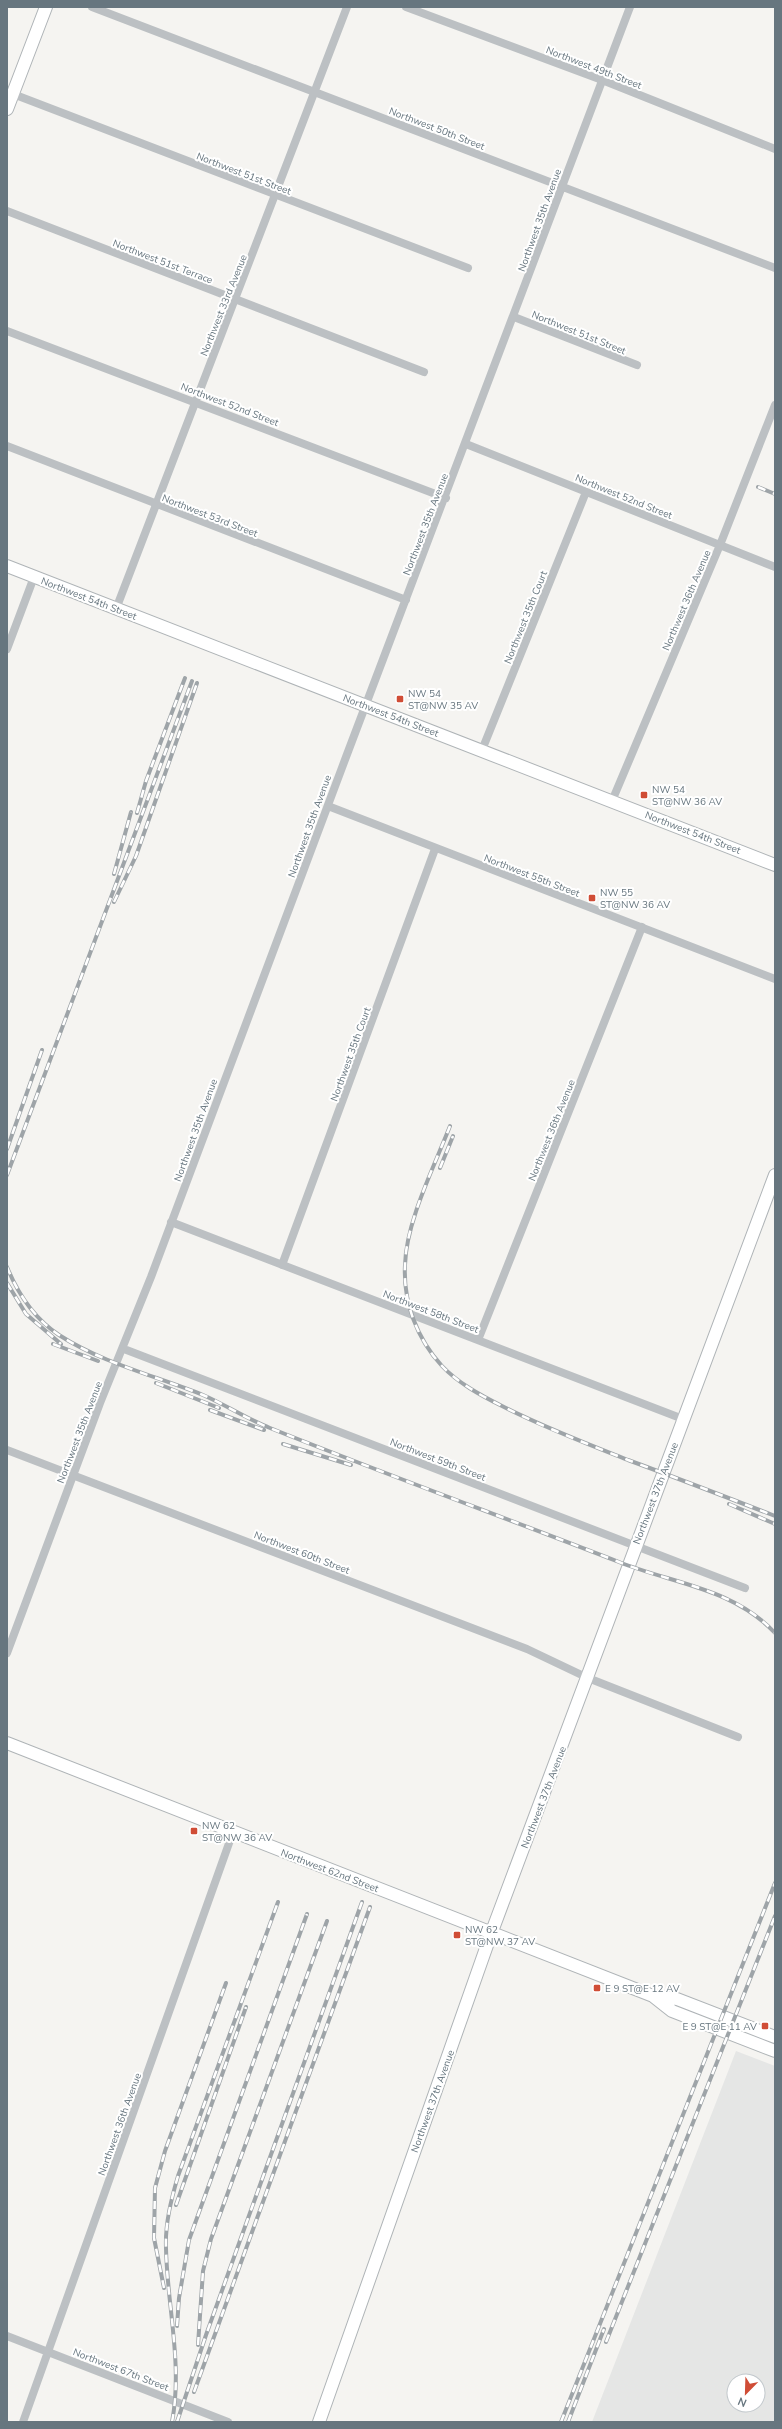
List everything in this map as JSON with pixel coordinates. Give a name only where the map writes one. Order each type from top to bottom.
[{"type":"main road","points":[[7,109],[46,7]]},
{"type":"main road","name":"Northwest 54th Street","points":[[7,566],[775,865]]},
{"type":"main road","name":"Northwest 37th Avenue","points":[[319,2422],[491,1934],[775,1175]]},
{"type":"main road","name":"Northwest 62nd Street","points":[[7,1744],[653,1996],[677,1999],[775,2037]]},
{"type":"main road","name":"Northwest 62nd Street","points":[[653,1996],[672,2011],[775,2051]]},
{"type":"street","name":"Northwest 50th Street","points":[[92,7],[775,268]]},
{"type":"street","name":"Northwest 33rd Avenue","points":[[116,609],[276,196],[347,7]]},
{"type":"street","name":"Northwest 49th Street","points":[[406,7],[602,80],[775,149]]},
{"type":"street","name":"Northwest 35th Avenue","points":[[7,1653],[100,1403],[124,1349],[328,806],[446,498],[514,317],[561,186],[630,7]]},
{"type":"street","name":"Northwest 51st Street","points":[[13,94],[276,196],[468,268]]},
{"type":"street","name":"Northwest 51st Terrace","points":[[7,211],[424,372]]},
{"type":"street","name":"Northwest 51st Street","points":[[514,317],[636,365]]},
{"type":"street","name":"Northwest 52nd Street","points":[[7,331],[446,498]]},
{"type":"street","name":"Northwest 36th Avenue","points":[[612,801],[720,545],[775,405]]},
{"type":"street","name":"Northwest 52nd Street","points":[[466,444],[775,567]]},
{"type":"street","name":"Northwest 53rd Street","points":[[7,446],[156,505],[406,600]]},
{"type":"street","name":"Northwest 35th Court","points":[[482,750],[586,492]]},
{"type":"street","points":[[7,650],[34,577]]},
{"type":"street","name":"Northwest 55th Street","points":[[328,806],[435,849],[775,979]]},
{"type":"street","name":"Northwest 35th Court","points":[[282,1265],[435,849]]},
{"type":"street","name":"Northwest 36th Avenue","points":[[478,1340],[642,927]]},
{"type":"street","name":"Northwest 58th Street","points":[[171,1222],[683,1419]]},
{"type":"street","name":"Northwest 59th Street","points":[[124,1349],[744,1588]]},
{"type":"street","name":"Northwest 60th Street","points":[[7,1450],[527,1649],[588,1678],[738,1737]]},
{"type":"street","name":"Northwest 36th Avenue","points":[[23,2422],[233,1832]]},
{"type":"street","name":"Northwest 67th Street","points":[[7,2336],[228,2422]]},
{"type":"shaded area","points":[[736,2051],[775,2066],[775,2422],[592,2422]]},
{"type":"railway","points":[[758,487],[775,494]]},
{"type":"railway","points":[[137,813],[146,781],[185,678]]},
{"type":"railway","points":[[7,1175],[192,681]]},
{"type":"railway","points":[[114,902],[136,856],[197,683]]},
{"type":"railway","points":[[114,874],[131,812]]},
{"type":"railway","points":[[7,1149],[42,1050]]},
{"type":"railway","points":[[450,1126],[415,1213],[410,1231],[405,1265],[406,1293],[413,1319],[425,1344],[442,1366],[462,1383],[486,1398],[517,1414],[628,1460],[775,1516]]},
{"type":"railway","points":[[440,1168],[453,1136]]},
{"type":"railway","points":[[7,1267],[16,1287],[35,1314],[50,1329],[93,1354],[203,1395],[261,1424],[357,1462],[640,1570],[702,1589],[722,1597],[741,1606],[775,1633]]},
{"type":"railway","points":[[7,1283],[26,1314],[61,1344]]},
{"type":"railway","points":[[53,1344],[98,1361]]},
{"type":"railway","points":[[156,1383],[219,1408]]},
{"type":"railway","points":[[210,1410],[264,1430]]},
{"type":"railway","points":[[283,1444],[351,1465]]},
{"type":"railway","points":[[729,1504],[775,1524]]},
{"type":"railway","points":[[561,2422],[775,1883]]},
{"type":"railway","points":[[172,2422],[176,2378],[174,2335],[166,2248],[166,2230],[169,2212],[178,2176],[278,1902]]},
{"type":"railway","points":[[177,2422],[206,2335],[362,1902]]},
{"type":"railway","points":[[194,2392],[370,1907]]},
{"type":"railway","points":[[177,2326],[179,2298],[189,2240],[307,1914]]},
{"type":"railway","points":[[606,2342],[775,1916]]},
{"type":"railway","points":[[198,2345],[203,2271],[211,2239],[327,1921]]},
{"type":"railway","points":[[164,2288],[154,2238],[155,2188],[165,2151],[226,1983]]},
{"type":"railway","points":[[176,2205],[246,2007]]},
{"type":"railway","points":[[568,2422],[604,2329]]},
{"type":"place","name":"NW 54 ST@NW 35 AV","points":[[400,699]]},
{"type":"place","name":"NW 54 ST@NW 36 AV","points":[[644,795]]},
{"type":"place","name":"NW 55 ST@NW 36 AV","points":[[592,898]]},
{"type":"place","name":"NW 62 ST@NW 36 AV","points":[[194,1831]]},
{"type":"place","name":"NW 62 ST@NW 37 AV","points":[[457,1935]]},
{"type":"place","name":"E 9 ST@E 12 AV","points":[[597,1988]]},
{"type":"place","name":"E 9 ST@E 11 AV","points":[[765,2026]]}]
